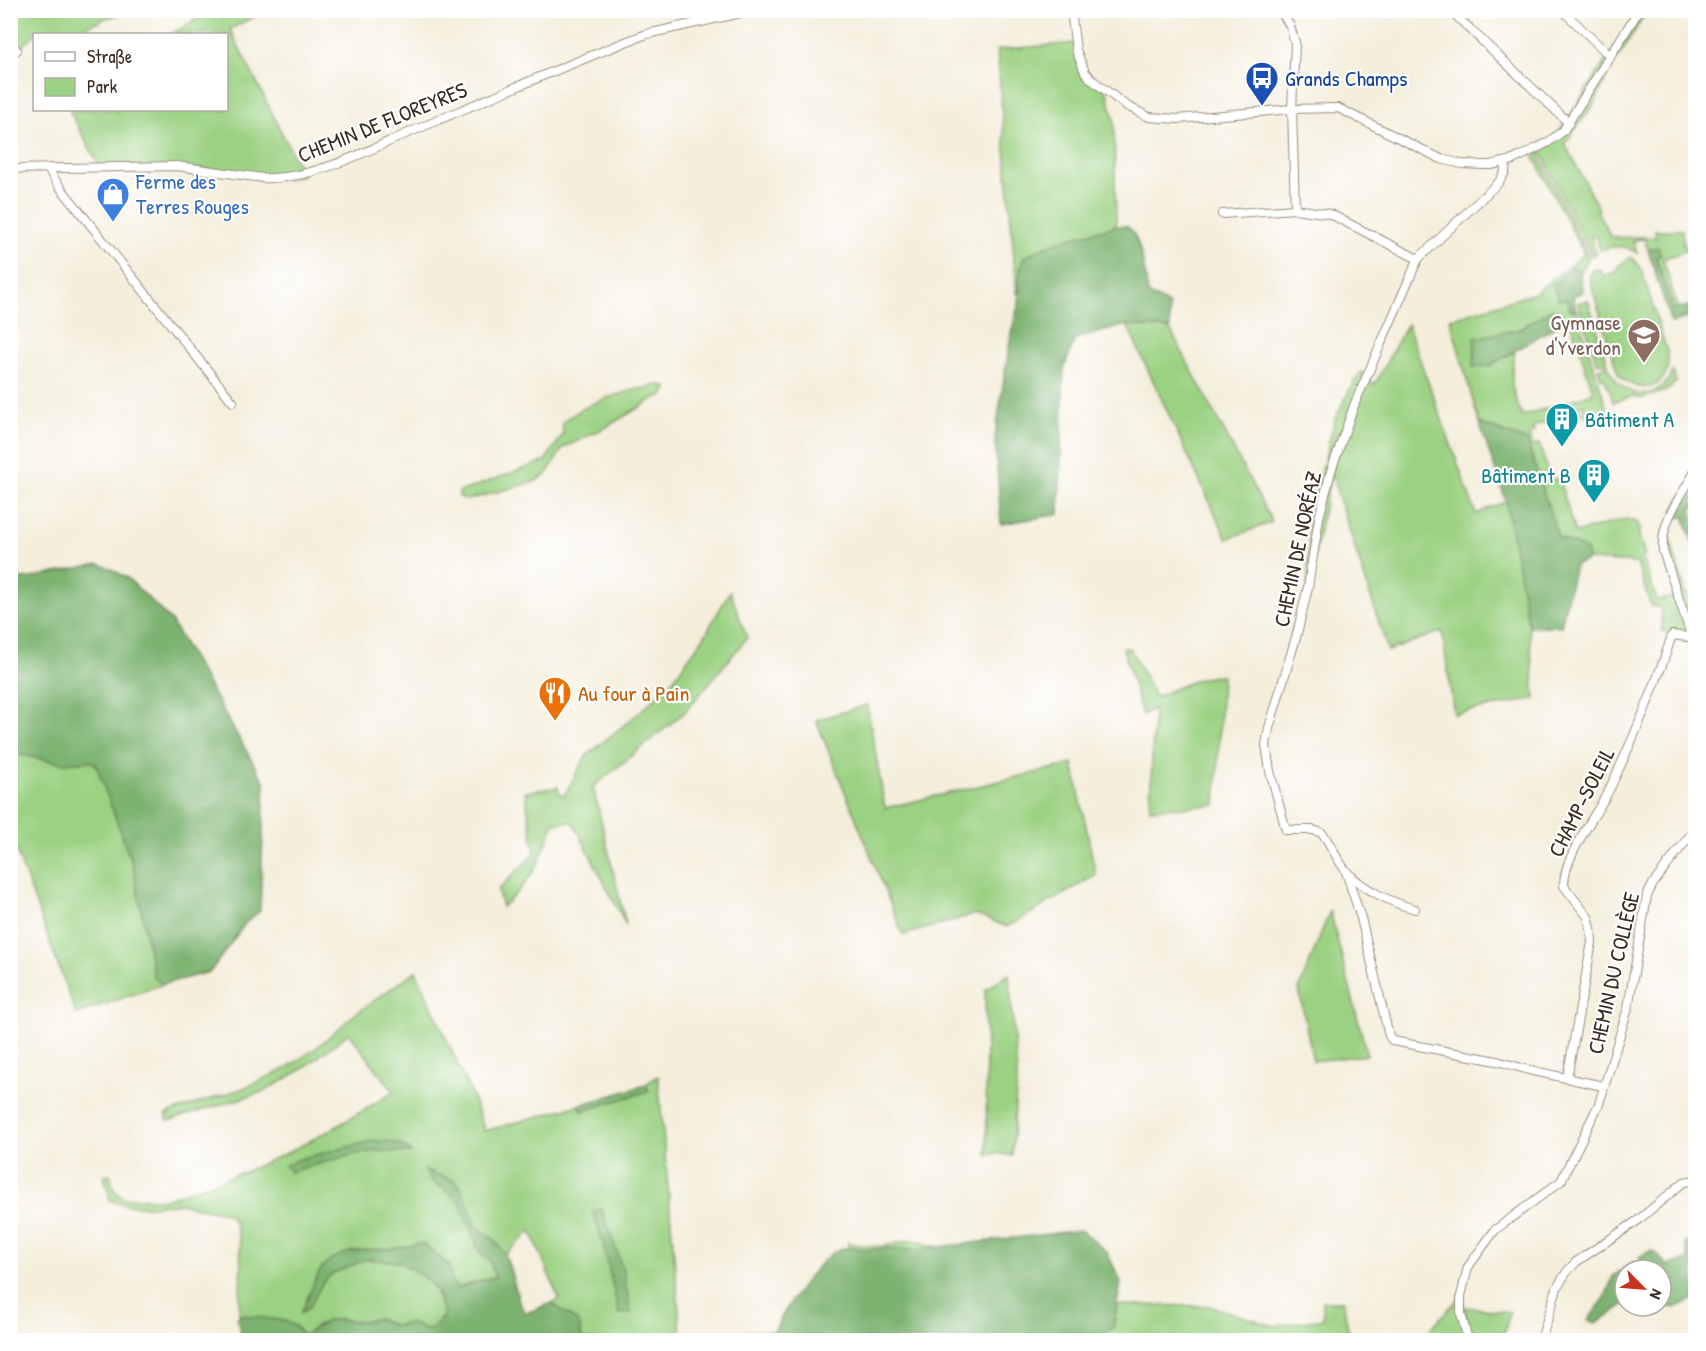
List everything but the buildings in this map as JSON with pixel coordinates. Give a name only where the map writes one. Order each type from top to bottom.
[{"type":"street","name":"CHEMIN DE FLOREYRES","points":[[10,169],[177,166],[256,178],[278,179],[296,176],[317,171],[647,34],[754,10]]},
{"type":"street","points":[[1071,10],[1076,50],[1085,72],[1107,92],[1141,114],[1158,119],[1177,119],[1292,109],[1338,108],[1448,161],[1482,165],[1506,162],[1547,143],[1563,130],[1639,10]]},
{"type":"street","points":[[1280,10],[1290,26],[1295,43],[1292,109],[1295,210]]},
{"type":"street","points":[[1450,10],[1569,123]]},
{"type":"street","points":[[1562,10],[1610,56]]},
{"type":"street","points":[[10,56],[17,50]]},
{"type":"street","name":"CHEMIN DE NORÉAZ","points":[[1414,909],[1384,897],[1346,872],[1322,833],[1313,830],[1286,830],[1270,771],[1266,745],[1297,634],[1308,586],[1319,518],[1331,471],[1355,403],[1418,259],[1499,182],[1506,172],[1506,162]]},
{"type":"street","points":[[48,169],[233,402]]},
{"type":"street","points":[[1222,214],[1295,210],[1330,214],[1418,259]]},
{"type":"street","points":[[1694,638],[1663,551],[1662,540],[1665,526],[1695,470]]},
{"type":"street","name":"CHAMP-SOLEIL","points":[[1567,1078],[1592,942],[1588,917],[1564,886],[1565,870],[1611,788],[1636,731],[1672,635],[1694,638]]},
{"type":"street","name":"CHEMIN DU COLLÈGE","points":[[1468,1341],[1461,1305],[1463,1282],[1468,1267],[1495,1230],[1561,1181],[1599,1104],[1628,1008],[1647,896],[1695,826]]},
{"type":"street","points":[[1346,872],[1361,918],[1389,1036],[1394,1041],[1497,1061],[1603,1086]]},
{"type":"street","points":[[1541,1341],[1557,1288],[1576,1262],[1637,1221],[1684,1182],[1695,1179]]},
{"type":"green space","points":[[10,11],[135,11],[106,18],[73,33],[40,33],[39,31],[33,33],[33,36],[17,50],[11,42]]},
{"type":"green space","points":[[210,11],[266,11],[230,29],[303,175],[288,178],[208,169],[100,167],[70,111],[228,111],[228,33],[173,33]]},
{"type":"green space","points":[[1639,11],[1647,11],[1608,74],[1595,103],[1565,143],[1611,237],[1656,238],[1655,230],[1682,230],[1683,246],[1691,249],[1663,259],[1678,309],[1673,311],[1656,257],[1658,247],[1648,250],[1644,238],[1633,241],[1637,253],[1628,248],[1619,247],[1600,250],[1596,236],[1591,237],[1596,253],[1592,256],[1542,154],[1539,155],[1589,257],[1568,298],[1570,309],[1576,310],[1607,409],[1584,416],[1583,404],[1578,406],[1580,415],[1575,416],[1573,413],[1569,414],[1567,408],[1556,413],[1557,418],[1533,427],[1534,432],[1529,435],[1532,446],[1539,444],[1551,480],[1559,478],[1575,533],[1626,519],[1637,522],[1641,530],[1638,532],[1645,555],[1642,558],[1657,600],[1671,598],[1678,594],[1663,551],[1665,527],[1671,529],[1669,537],[1695,622],[1695,638],[1672,635],[1662,631],[1661,607],[1651,606],[1637,563],[1588,560],[1586,550],[1558,537],[1527,441],[1479,423],[1450,319],[1535,293],[1584,254],[1531,151],[1554,139]],"holes":[[[1552,309],[1556,326],[1569,317],[1593,391],[1590,394],[1522,416],[1512,384],[1515,351],[1489,366],[1475,338],[1520,329]]]},
{"type":"green space","points":[[1075,43],[1081,65],[1107,92],[1114,119],[1116,226],[1057,243],[1024,258],[1017,295],[997,50]]},
{"type":"green space","points":[[1116,226],[1126,226],[1135,237],[1142,257],[1148,294],[1169,305],[1170,329],[1127,325],[1075,339],[1064,368],[1059,514],[1001,524],[995,438],[1011,333],[1019,303],[1019,275],[1023,258],[1057,242]]},
{"type":"green space","points":[[1658,247],[1661,255],[1656,258],[1673,310],[1695,304],[1695,315],[1671,323],[1648,250]]},
{"type":"green space","points":[[1631,257],[1641,268],[1668,355],[1668,367],[1664,376],[1659,382],[1644,388],[1635,386],[1618,374],[1589,277],[1591,269],[1601,270],[1603,276],[1618,271],[1617,267]]},
{"type":"green space","points":[[1571,267],[1579,269],[1583,292],[1573,296],[1576,310],[1570,309],[1567,299],[1558,299],[1553,285],[1568,273]]},
{"type":"green space","points":[[1588,300],[1609,368],[1622,387],[1640,394],[1650,393],[1666,382],[1673,371],[1676,382],[1668,390],[1641,399],[1634,396],[1613,402],[1611,393],[1604,378],[1601,378],[1598,368],[1605,367],[1603,362],[1597,363],[1578,303]]},
{"type":"green space","points":[[1552,309],[1556,326],[1489,366],[1473,367],[1475,338],[1520,329]]},
{"type":"green space","points":[[1407,324],[1476,514],[1506,501],[1529,627],[1535,699],[1454,714],[1442,631],[1388,651],[1331,473],[1308,587],[1309,524],[1335,419],[1361,372],[1375,384]]},
{"type":"green space","points":[[1127,325],[1170,329],[1272,522],[1227,539]]},
{"type":"green space","points":[[659,385],[666,386],[667,389],[662,396],[563,448],[546,475],[534,482],[467,500],[459,497],[459,492],[545,461],[563,434],[562,423],[583,408],[634,390]]},
{"type":"green space","points":[[1479,423],[1527,441],[1558,537],[1586,550],[1588,560],[1575,565],[1561,626],[1529,627],[1506,501]]},
{"type":"green space","points":[[1683,494],[1692,494],[1695,499],[1693,501],[1695,507],[1691,509],[1695,523],[1695,551],[1684,516],[1679,518],[1672,512]]},
{"type":"green space","points":[[98,564],[129,579],[171,621],[265,783],[260,911],[247,921],[210,972],[163,984],[154,978],[133,866],[96,764],[89,761],[61,763],[11,753],[11,580]]},
{"type":"green space","points":[[730,591],[747,638],[685,712],[593,787],[626,925],[573,822],[554,823],[535,869],[522,888],[502,907],[498,890],[535,853],[525,792],[558,787],[559,793],[564,796],[586,756],[640,712],[673,680],[704,637]]},
{"type":"green space","points":[[1123,648],[1130,648],[1155,697],[1198,679],[1222,675],[1216,805],[1150,809],[1154,708],[1142,715]]},
{"type":"green space","points":[[867,705],[885,808],[1073,764],[1096,875],[1007,927],[975,914],[903,935],[816,720]]},
{"type":"green space","points":[[11,753],[61,763],[89,761],[96,764],[133,866],[154,978],[163,984],[76,1014],[11,836]]},
{"type":"green space","points":[[1330,911],[1367,1055],[1313,1061],[1299,989]]},
{"type":"green space","points":[[416,971],[473,1098],[485,1131],[638,1089],[658,1076],[681,1334],[773,1331],[772,1340],[582,1340],[579,1323],[552,1303],[559,1299],[531,1231],[505,1255],[511,1272],[457,1288],[452,1283],[449,1265],[425,1245],[420,1243],[400,1262],[425,1277],[438,1296],[444,1315],[433,1328],[424,1330],[411,1325],[396,1326],[378,1319],[359,1321],[339,1319],[320,1324],[303,1336],[295,1326],[273,1319],[239,1316],[240,1245],[233,1220],[226,1213],[182,1203],[137,1206],[110,1200],[104,1175],[110,1174],[113,1189],[123,1198],[165,1199],[244,1172],[289,1152],[394,1092],[349,1033],[303,1069],[265,1091],[168,1121],[166,1114],[244,1088],[285,1069],[316,1048],[355,1014]]},
{"type":"green space","points":[[1009,974],[1017,1074],[1012,1156],[997,1153],[987,1155],[985,990]]},
{"type":"green space","points":[[646,1085],[649,1091],[582,1111],[580,1105]]},
{"type":"green space","points":[[371,1141],[398,1143],[411,1153],[377,1151],[355,1154],[290,1172],[285,1165],[303,1158]]},
{"type":"green space","points":[[425,1170],[455,1181],[461,1188],[477,1227],[494,1239],[505,1255],[520,1305],[526,1313],[552,1303],[579,1323],[582,1340],[243,1340],[237,1319],[244,1315],[285,1321],[295,1326],[303,1336],[328,1320],[378,1319],[396,1326],[408,1323],[424,1330],[433,1328],[444,1315],[437,1290],[421,1275],[400,1262],[367,1259],[332,1274],[323,1282],[309,1308],[300,1313],[323,1267],[339,1255],[349,1252],[422,1244],[449,1265],[452,1283],[457,1288],[495,1277],[490,1261],[481,1255],[458,1199],[433,1182]]},
{"type":"green space","points":[[602,1209],[624,1273],[631,1313],[619,1314],[602,1240],[593,1212]]},
{"type":"green space","points":[[1081,1230],[1107,1252],[1121,1282],[1113,1327],[1095,1340],[772,1340],[781,1318],[810,1275],[831,1254],[840,1249],[847,1247],[868,1250],[914,1250]]},
{"type":"green space","points":[[1694,1237],[1695,1299],[1674,1308],[1673,1264],[1689,1260],[1685,1244]]},
{"type":"green space","points":[[912,1240],[939,1247],[914,1250],[848,1248],[848,1242],[871,1246]]},
{"type":"green space","points":[[1652,1250],[1660,1258],[1640,1258],[1639,1257]]},
{"type":"green space","points":[[1613,1276],[1613,1313],[1595,1323],[1588,1320],[1605,1298]]},
{"type":"green space","points":[[1461,1296],[1468,1340],[1420,1340]]},
{"type":"green space","points":[[1323,1301],[1343,1301],[1350,1340],[1095,1340],[1113,1327],[1117,1305],[1210,1306],[1274,1326],[1323,1319]]},
{"type":"green space","points":[[1465,1307],[1510,1312],[1502,1340],[1472,1340]]},
{"type":"place","name":"Grands Champs","points":[[1262,107]]},
{"type":"place","name":"Ferme des Terres Rouges","points":[[113,223]]},
{"type":"place","name":"Gymnase d'Yverdon","points":[[1644,364]]},
{"type":"place","name":"Bâtiment A","points":[[1562,448]]},
{"type":"place","name":"Bâtiment B","points":[[1594,504]]},
{"type":"place","name":"Au four à Pain","points":[[555,722]]}]
